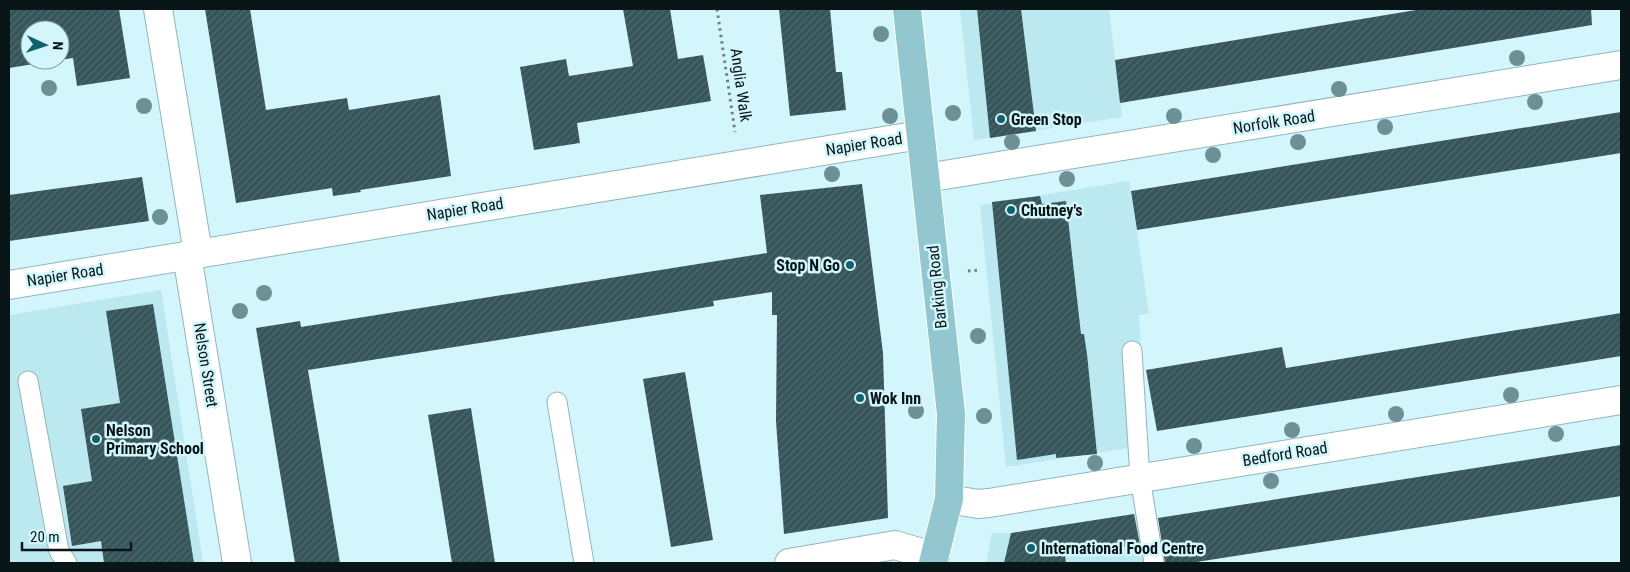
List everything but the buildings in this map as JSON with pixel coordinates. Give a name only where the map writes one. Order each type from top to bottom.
[{"type":"main road","name":"Barking Road","points":[[907,9],[951,414],[949,499],[934,560]]},
{"type":"street","name":"Nelson Street","points":[[158,9],[237,563]]},
{"type":"street","name":"Norfolk Road","points":[[926,178],[1621,65]]},
{"type":"street","name":"Napier Road","points":[[9,285],[920,135]]},
{"type":"street","name":"Bedford Road","points":[[949,499],[978,504],[989,503],[1621,400]]},
{"type":"street","points":[[788,563],[895,545],[934,560]]},
{"type":"lane","points":[[1132,351],[1140,478],[1154,563]]},
{"type":"lane","points":[[28,381],[59,551],[67,563]]},
{"type":"lane","points":[[557,402],[584,563]]},
{"type":"path","name":"Anglia Walk","points":[[717,9],[740,164]]},
{"type":"path","points":[[968,272],[978,270]]},
{"type":"shaded area","points":[[960,9],[1109,9],[1122,117],[974,140]]},
{"type":"shaded area","points":[[1129,181],[1149,313],[1139,315],[1147,445],[1006,467],[980,205]]},
{"type":"shaded area","name":"Nelson Primary School","points":[[161,290],[203,563],[9,563],[9,315]]},
{"type":"shaded area","points":[[1140,513],[1161,563],[986,563],[992,533],[1011,533]]},
{"type":"place","name":"Green Stop","points":[[1001,119]]},
{"type":"place","name":"Chutney's","points":[[1011,210]]},
{"type":"place","name":"Stop N Go","points":[[850,265]]},
{"type":"place","name":"Wok Inn","points":[[860,398]]},
{"type":"place","name":"Nelson Primary School","points":[[96,439]]},
{"type":"place","name":"International Food Centre","points":[[1031,548]]}]
